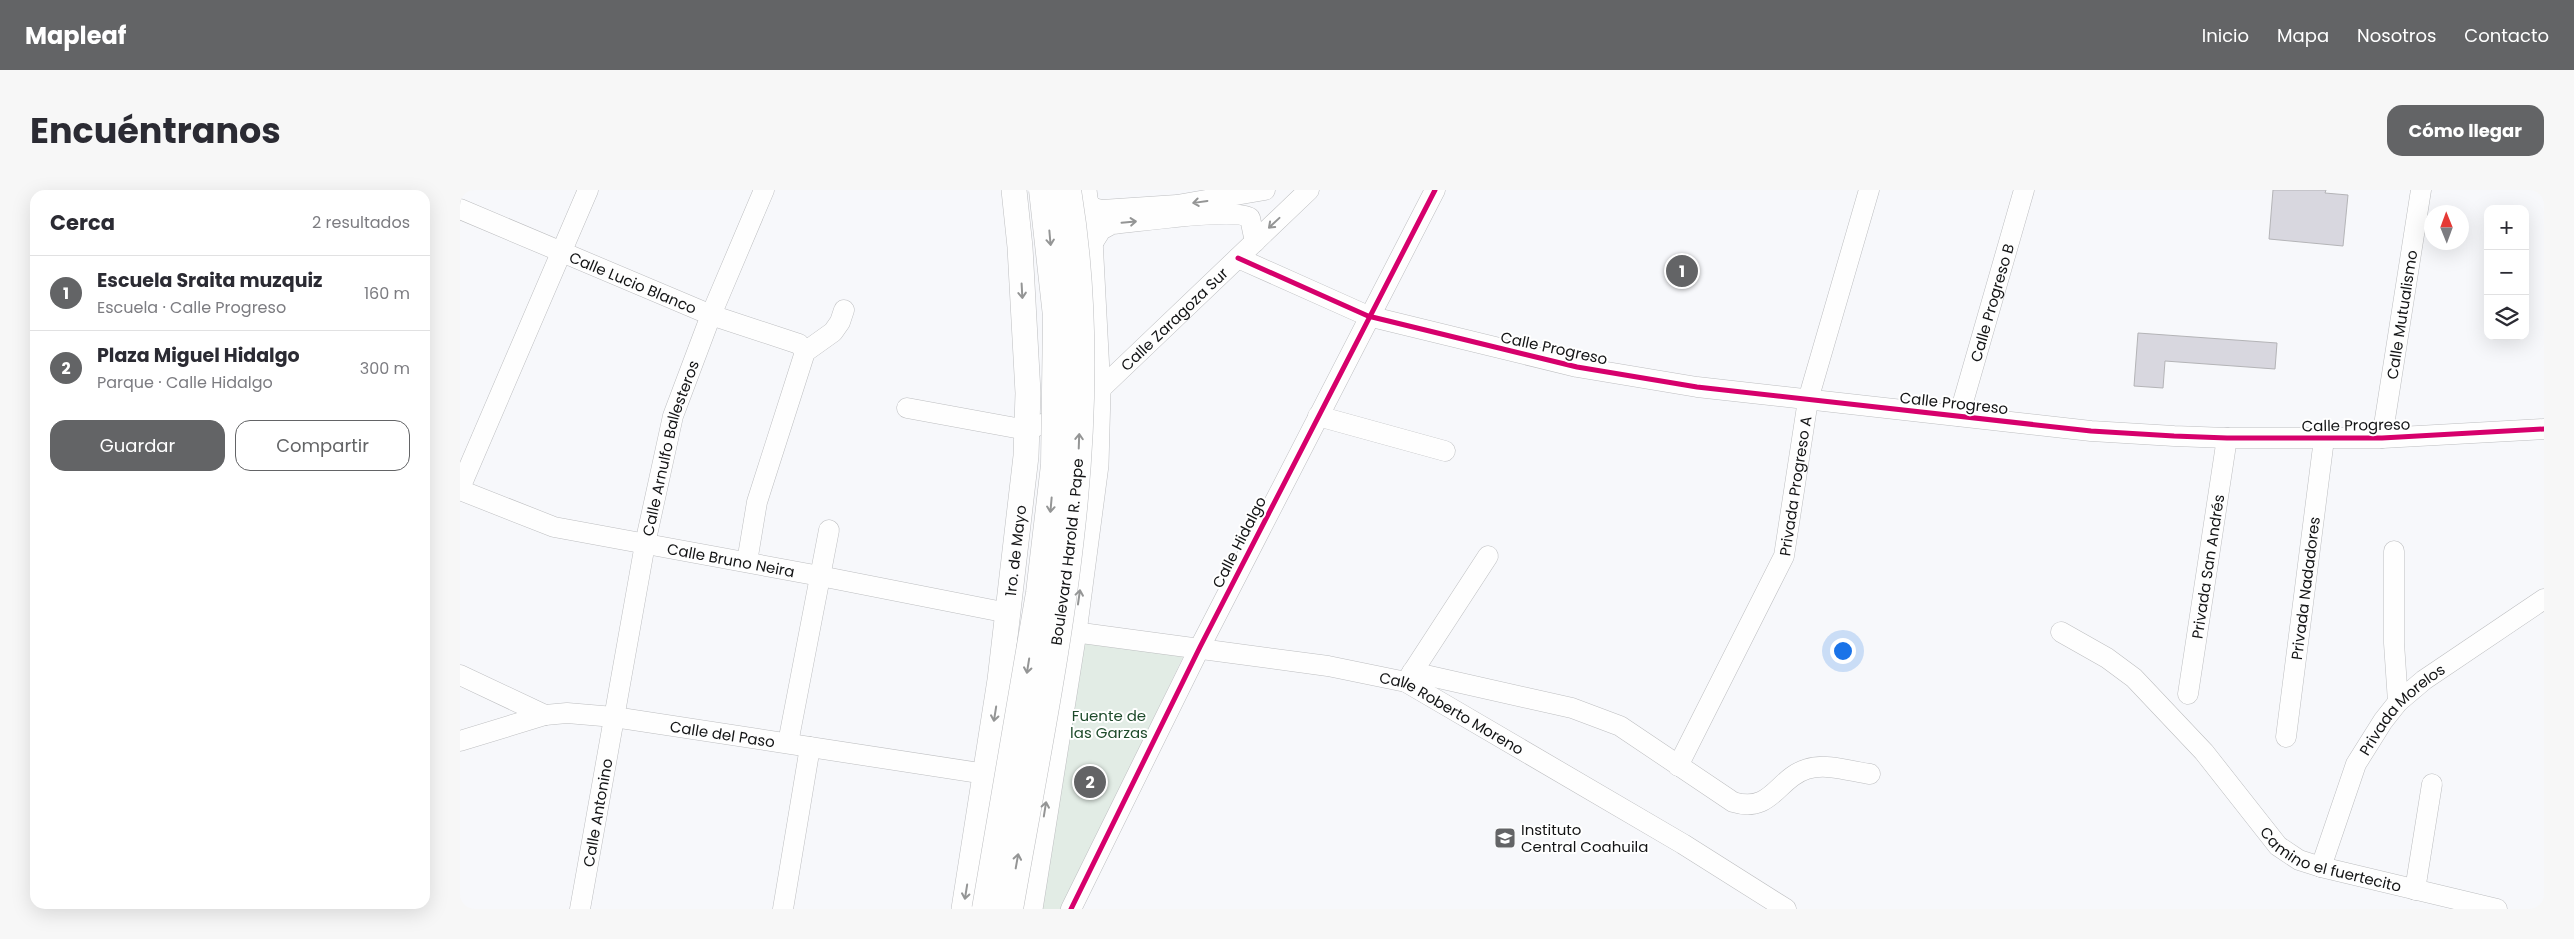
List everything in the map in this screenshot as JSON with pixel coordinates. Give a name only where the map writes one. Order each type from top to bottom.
[{"type":"highway","name":"Boulevard Harold R. Pape","points":[[986,909],[1040,593],[1054,474],[1057,316],[1043,190]]},
{"type":"highway","name":"Boulevard Harold R. Pape","points":[[1009,909],[1056,638],[1077,478],[1081,402],[1081,321],[1077,267],[1079,193]]},
{"type":"main road","name":"1ro. de Mayo","points":[[964,909],[986,774],[1008,613],[1020,521],[1027,430],[1025,338],[1020,247],[1014,190]]},
{"type":"main road","points":[[1030,909],[1074,632],[1096,465],[1098,392],[1091,246],[1079,193]]},
{"type":"main road","points":[[1025,338],[1037,350],[1065,356],[1077,354],[1089,346],[1095,335]]},
{"type":"street","points":[[460,489],[588,190]]},
{"type":"street","name":"Calle Arnulfo Ballesteros","points":[[614,717],[645,544],[673,416],[711,315],[764,190]]},
{"type":"street","points":[[1079,193],[1093,208],[1102,210],[1176,205],[1265,190]]},
{"type":"street","name":"Calle Zaragoza Sur","points":[[1027,430],[1074,411],[1098,392],[1309,190]]},
{"type":"street","name":"Calle Hidalgo","points":[[1070,909],[1368,316],[1435,190]]},
{"type":"street","name":"Privada Progreso A","points":[[1678,766],[1784,556],[1808,400],[1869,190]]},
{"type":"street","name":"Calle Progreso B","points":[[1959,416],[2024,190]]},
{"type":"street","name":"Calle Mutualismo","points":[[2382,438],[2422,190]]},
{"type":"street","name":"Calle Lucio Blanco","points":[[460,209],[711,315],[799,344],[804,352]]},
{"type":"street","points":[[1091,246],[1101,230],[1112,224],[1220,214],[1239,214],[1250,218],[1255,242]]},
{"type":"street","name":"Calle Progreso","points":[[1238,258],[1368,316],[1577,367],[1697,386],[1808,400],[2090,430],[2228,438],[2382,438],[2544,429]]},
{"type":"street","points":[[747,562],[757,502],[804,352],[833,332],[840,322],[844,310]]},
{"type":"street","points":[[907,408],[1027,430]]},
{"type":"street","points":[[1318,416],[1446,451]]},
{"type":"street","name":"Privada San Andrés","points":[[2188,694],[2228,438]]},
{"type":"street","name":"Privada Nadadores","points":[[2286,737],[2324,439]]},
{"type":"street","name":"Calle Bruno Neira","points":[[460,489],[554,527],[747,562],[1008,613]]},
{"type":"street","points":[[788,743],[829,530]]},
{"type":"street","points":[[2394,551],[2394,644],[2398,702]]},
{"type":"street","points":[[1488,556],[1409,677],[1591,713],[1620,726],[1733,802],[1742,805],[1764,802],[1797,774],[1807,769],[1830,768],[1870,774]]},
{"type":"street","name":"Privada Morelos","points":[[2321,867],[2356,764],[2382,720],[2398,702],[2424,680],[2544,599]]},
{"type":"street","name":"Calle Roberto Moreno","points":[[1074,632],[1200,647],[1409,677],[1786,909]]},
{"type":"street","name":"Camino el fuertecito","points":[[2062,632],[2128,672],[2204,752],[2278,846],[2300,860],[2321,867],[2497,909]]},
{"type":"street","points":[[460,675],[545,715]]},
{"type":"street","name":"Calle del Paso","points":[[460,741],[545,715],[567,713],[614,717],[986,774]]},
{"type":"street","name":"Calle Antonino","points":[[580,909],[614,717]]},
{"type":"street","points":[[783,909],[810,747]]},
{"type":"street","points":[[2415,890],[2432,784]]},
{"type":"green space","name":"Fuente de las Garzas","points":[[1079,641],[1184,655],[1062,909],[1037,909]]},
{"type":"building","points":[[2273,190],[2326,190],[2325,193],[2348,195],[2343,246],[2269,239]]},
{"type":"building","points":[[2138,333],[2277,343],[2275,369],[2165,361],[2163,388],[2134,386]]},
{"type":"cycle path","points":[[1071,909],[1200,647],[1435,190]]},
{"type":"cycle path","points":[[1238,258],[1368,316],[1577,367],[1697,387],[2091,431],[2174,436],[2382,438],[2544,429]]},
{"type":"place","name":"Escuela Sraita muzquiz","points":[[1682,271]]},
{"type":"place","name":"Plaza Miguel Hidalgo","points":[[1090,782]]},
{"type":"place","name":"Instituto Central Coahuila","points":[[1505,838]]}]
